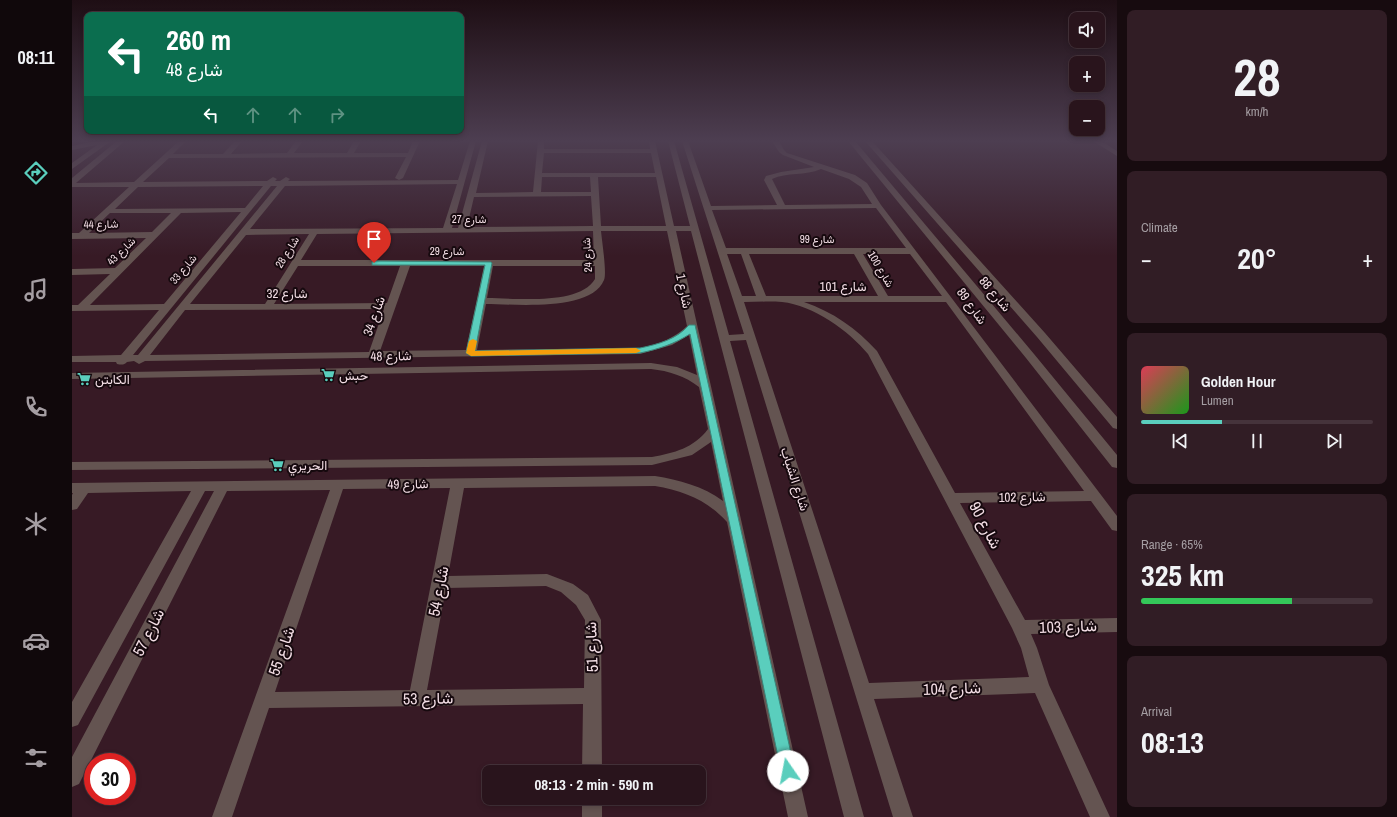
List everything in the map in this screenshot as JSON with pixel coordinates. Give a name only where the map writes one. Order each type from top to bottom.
[{"type":"street","points":[[81,236],[142,179]]},
{"type":"street","points":[[285,181],[356,179]]},
{"type":"street","points":[[434,179],[462,180]]},
{"type":"street","points":[[463,227],[475,179]]},
{"type":"street","points":[[537,195],[539,179]]},
{"type":"street","name":"شارع 24","points":[[481,301],[562,300],[589,292],[596,286],[600,279],[594,179]]},
{"type":"street","name":"شارع 1","points":[[660,179],[798,817]]},
{"type":"street","points":[[681,179],[854,817]]},
{"type":"street","name":"شارع الشباب","points":[[699,179],[903,817]]},
{"type":"street","points":[[768,179],[782,207]]},
{"type":"street","name":"شارع 89","points":[[854,179],[860,182],[949,298],[1117,526]]},
{"type":"street","name":"شارع 88","points":[[882,179],[1030,356],[1117,464]]},
{"type":"street","name":"شارع 88","points":[[901,179],[1041,335],[1117,425]]},
{"type":"street","points":[[73,182],[462,180]]},
{"type":"street","points":[[448,227],[462,180]]},
{"type":"street","name":"شارع 33","points":[[111,375],[271,181]]},
{"type":"street","name":"شارع 33","points":[[129,375],[285,181]]},
{"type":"street","points":[[471,196],[595,194]]},
{"type":"street","points":[[707,208],[878,206]]},
{"type":"street","points":[[108,211],[247,210]]},
{"type":"street","name":"شارع 43","points":[[76,308],[118,271],[178,211]]},
{"type":"street","name":"شارع 27","points":[[246,229],[693,225]]},
{"type":"street","name":"شارع 27","points":[[246,229],[314,231],[448,227]]},
{"type":"street","name":"شارع 28","points":[[268,306],[314,231]]},
{"type":"street","name":"شارع 44","points":[[72,236],[154,235]]},
{"type":"street","name":"شارع 99","points":[[721,251],[913,251]]},
{"type":"street","points":[[744,251],[762,299]]},
{"type":"street","name":"شارع 100","points":[[857,251],[885,299]]},
{"type":"street","name":"شارع 29","points":[[295,263],[599,263]]},
{"type":"street","name":"شارع 34","points":[[373,355],[406,263]]},
{"type":"street","points":[[471,353],[488,263]]},
{"type":"street","points":[[72,272],[118,271]]},
{"type":"street","name":"شارع 101","points":[[738,299],[949,298]]},
{"type":"street","name":"شارع 90","points":[[783,299],[813,308],[826,314],[864,341],[873,353],[1020,628],[1029,648],[1040,685],[1100,817]]},
{"type":"street","name":"شارع 32","points":[[183,307],[391,306]]},
{"type":"street","points":[[76,308],[167,308]]},
{"type":"street","name":"شارع 48","points":[[72,359],[640,351],[659,347],[675,340],[687,332],[692,326]]},
{"type":"street","points":[[724,338],[750,337]]},
{"type":"street","name":"شارع 48","points":[[72,376],[651,366],[668,368],[685,373],[699,380],[705,386]]},
{"type":"street","name":"شارع 49","points":[[72,466],[652,461],[675,457],[694,450],[709,439],[714,430]]},
{"type":"street","name":"شارع 49","points":[[78,488],[655,481],[680,485],[703,493],[723,507],[733,519]]},
{"type":"street","name":"شارع 54","points":[[417,698],[458,484]]},
{"type":"street","name":"شارع 55","points":[[222,817],[338,485]]},
{"type":"street","name":"شارع 57","points":[[72,777],[223,486]]},
{"type":"street","name":"شارع 57","points":[[72,719],[77,701],[200,487]]},
{"type":"street","points":[[72,505],[78,488]]},
{"type":"street","name":"شارع 102","points":[[951,498],[1094,496]]},
{"type":"street","name":"شارع 51","points":[[439,582],[547,580],[567,588],[582,600],[593,620],[592,765]]},
{"type":"street","name":"شارع 103","points":[[1020,628],[1117,625]]},
{"type":"street","name":"شارع 104","points":[[863,690],[1040,685]]},
{"type":"street","name":"شارع 53","points":[[264,700],[592,696]]},
{"type":"street","points":[[592,805],[592,817]]},
{"type":"slow traffic","points":[[473,341],[471,353],[636,351]]},
{"type":"place","name":"حبش","points":[[328,375]]},
{"type":"place","name":"الكابتن","points":[[84,379]]},
{"type":"place","name":"الحريري","points":[[277,465]]},
{"type":"route","points":[[374,263],[488,263],[471,353],[640,351],[659,347],[675,340],[687,332],[692,326],[788,771]]}]
